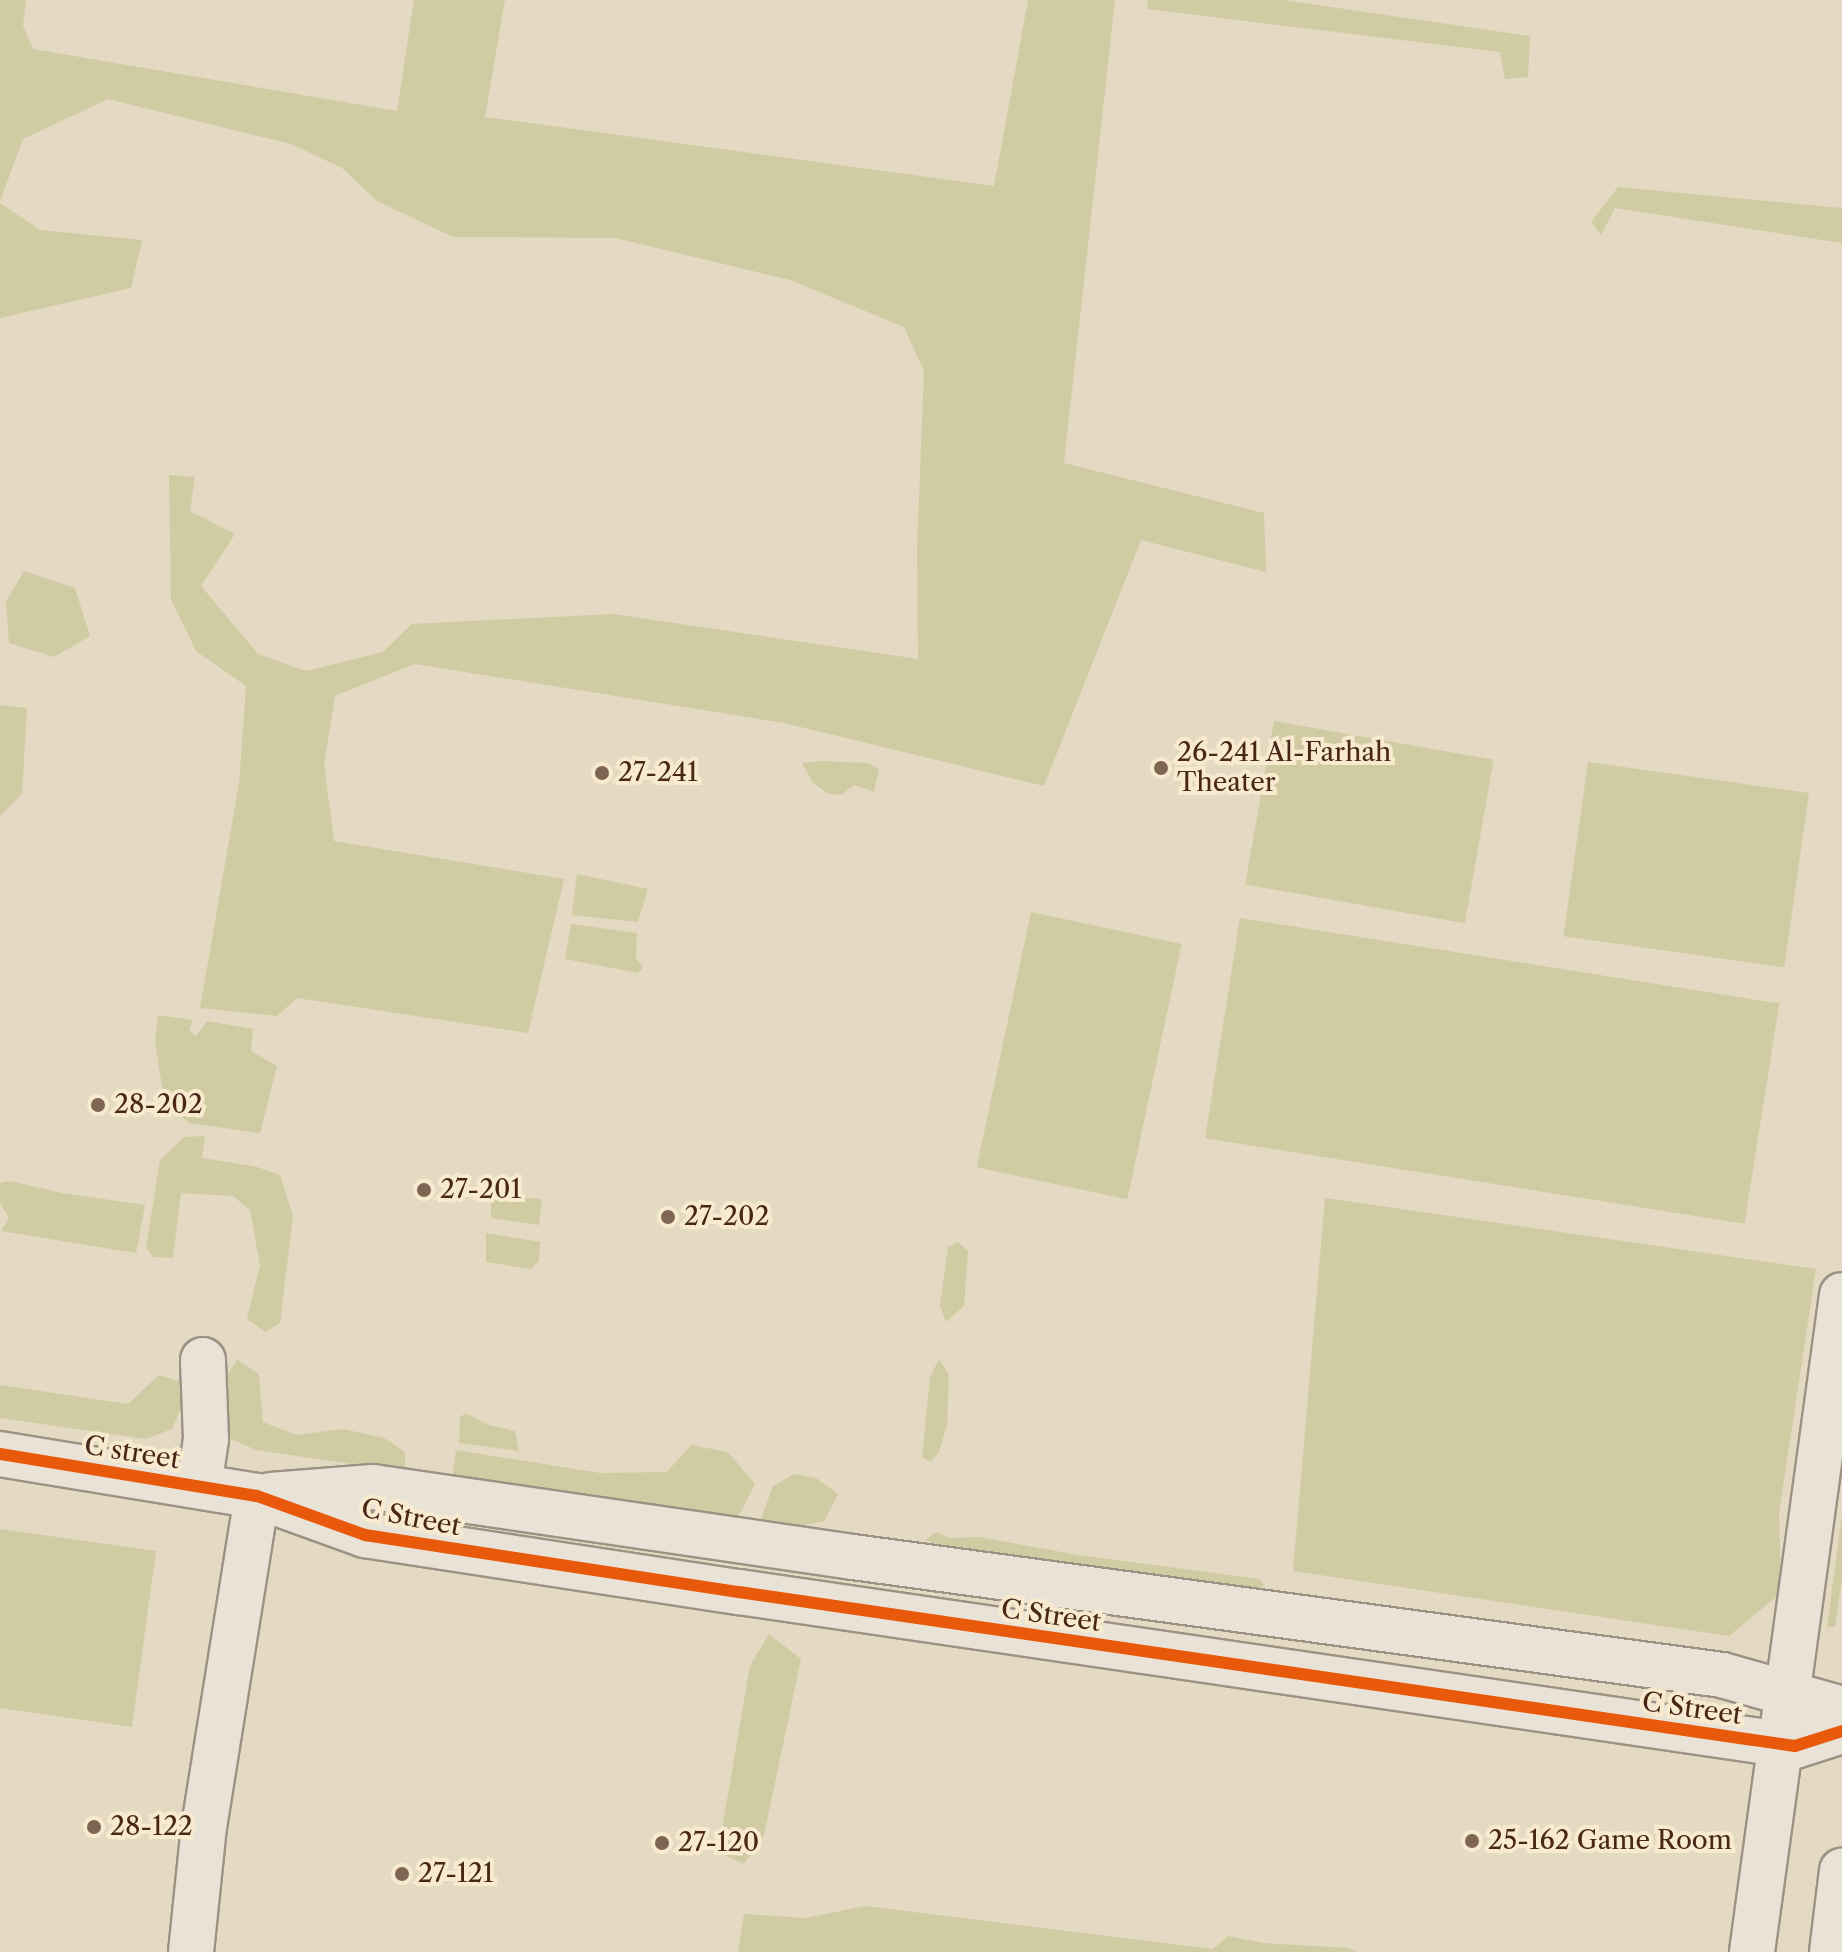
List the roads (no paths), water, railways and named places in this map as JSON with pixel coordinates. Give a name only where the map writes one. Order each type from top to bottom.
[{"type":"street","points":[[1752,1952],[1785,1693],[1842,1295]]},
{"type":"street","points":[[199,1486],[206,1439],[203,1360]]},
{"type":"street","name":"C street","points":[[0,1454],[257,1496]]},
{"type":"street","name":"C Street","points":[[257,1496],[373,1487],[853,1557],[1722,1675],[1842,1709]]},
{"type":"street","points":[[191,1952],[204,1827],[257,1496]]},
{"type":"street","name":"C Street","points":[[257,1496],[365,1535],[1779,1744],[1795,1746],[1842,1731]]},
{"type":"street","points":[[1832,1952],[1842,1871]]},
{"type":"place","name":"26-241 Al-Farhah Theater","points":[[1161,768]]},
{"type":"place","name":"27-241","points":[[602,773]]},
{"type":"place","name":"28-202","points":[[98,1105]]},
{"type":"place","name":"27-201","points":[[424,1190]]},
{"type":"place","name":"27-202","points":[[668,1217]]},
{"type":"place","name":"28-122","points":[[94,1827]]},
{"type":"place","name":"25-162 Game Room","points":[[1472,1841]]},
{"type":"place","name":"27-120","points":[[662,1843]]},
{"type":"place","name":"27-121","points":[[402,1874]]}]
